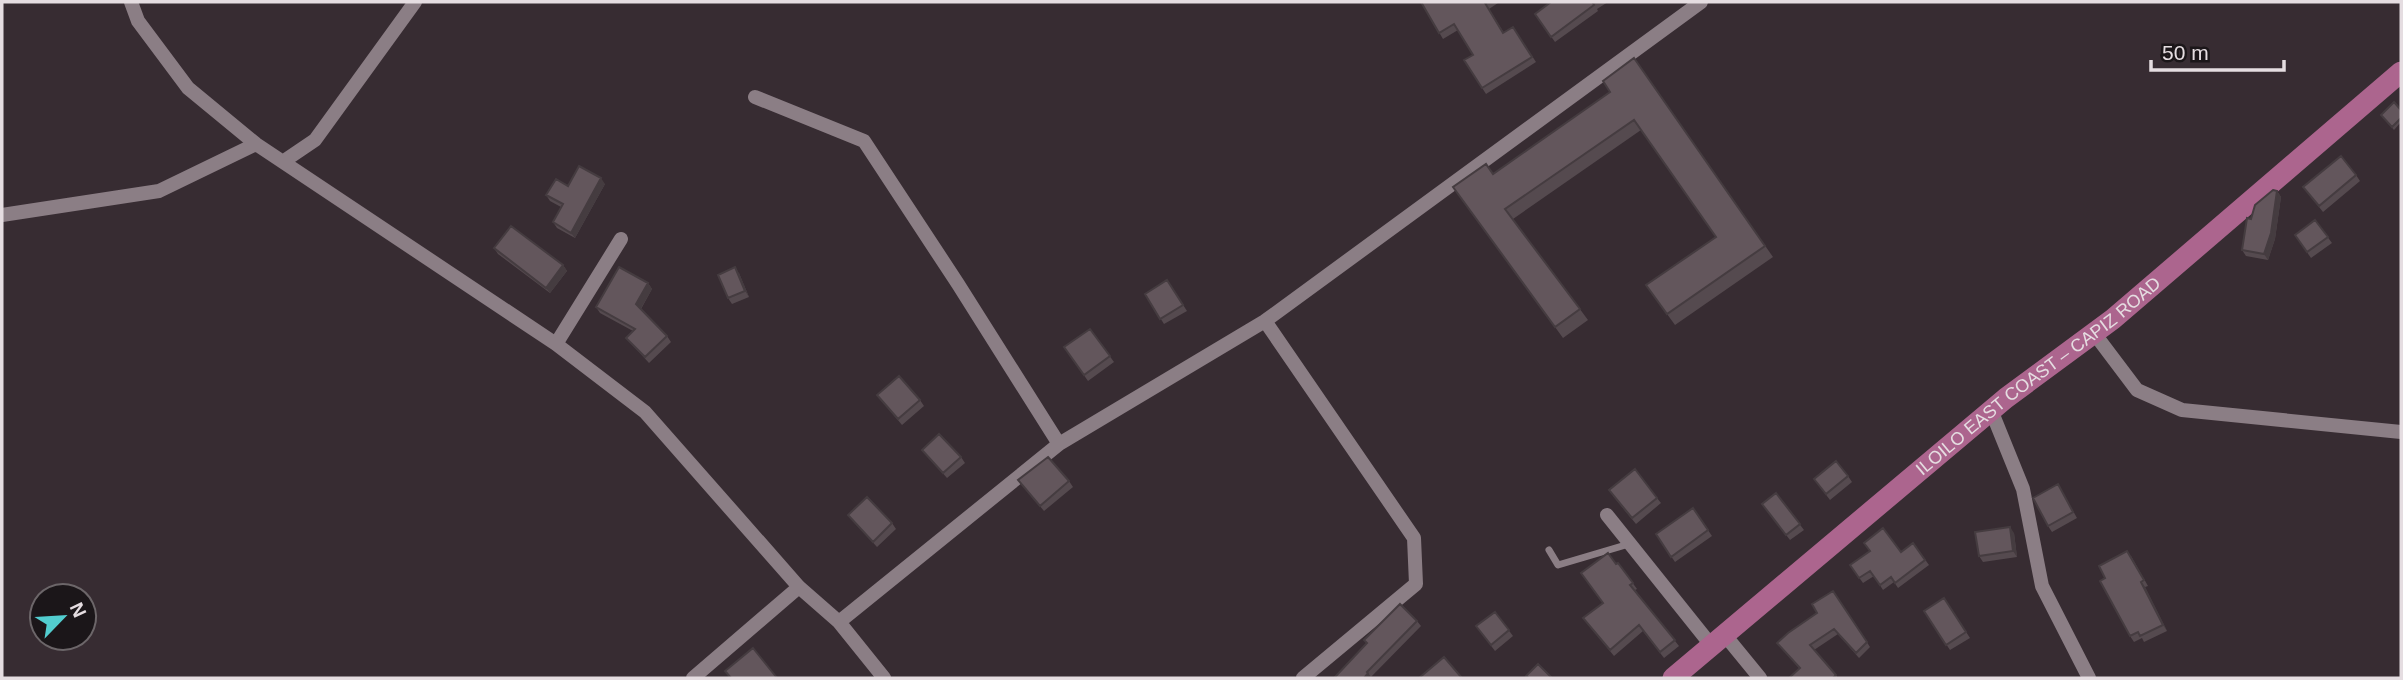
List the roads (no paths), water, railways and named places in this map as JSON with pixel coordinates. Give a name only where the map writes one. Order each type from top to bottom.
[{"type":"main road","name":"ILOILO EAST COAST – CAPIZ ROAD","points":[[1673,678],[1991,410],[2124,310],[2401,72]]},
{"type":"street","points":[[131,2],[138,21],[188,88],[256,144],[556,344],[645,412],[799,587],[839,622],[884,678]]},
{"type":"street","points":[[284,161],[315,140],[415,2]]},
{"type":"street","points":[[839,622],[1059,444],[1265,321],[1701,2]]},
{"type":"street","points":[[755,97],[864,141],[1059,444]]},
{"type":"street","points":[[2,215],[159,191],[256,144]]},
{"type":"street","points":[[556,344],[621,239]]},
{"type":"street","points":[[1265,321],[1414,538],[1416,584],[1303,678]]},
{"type":"street","points":[[2094,333],[2137,390],[2182,410],[2401,432]]},
{"type":"street","points":[[1991,410],[2023,489],[2042,586],[2089,678]]},
{"type":"street","points":[[1607,515],[1717,640],[1760,678]]},
{"type":"street","points":[[693,678],[799,587]]},
{"type":"lane","points":[[1549,550],[1558,565],[1629,543]]}]
